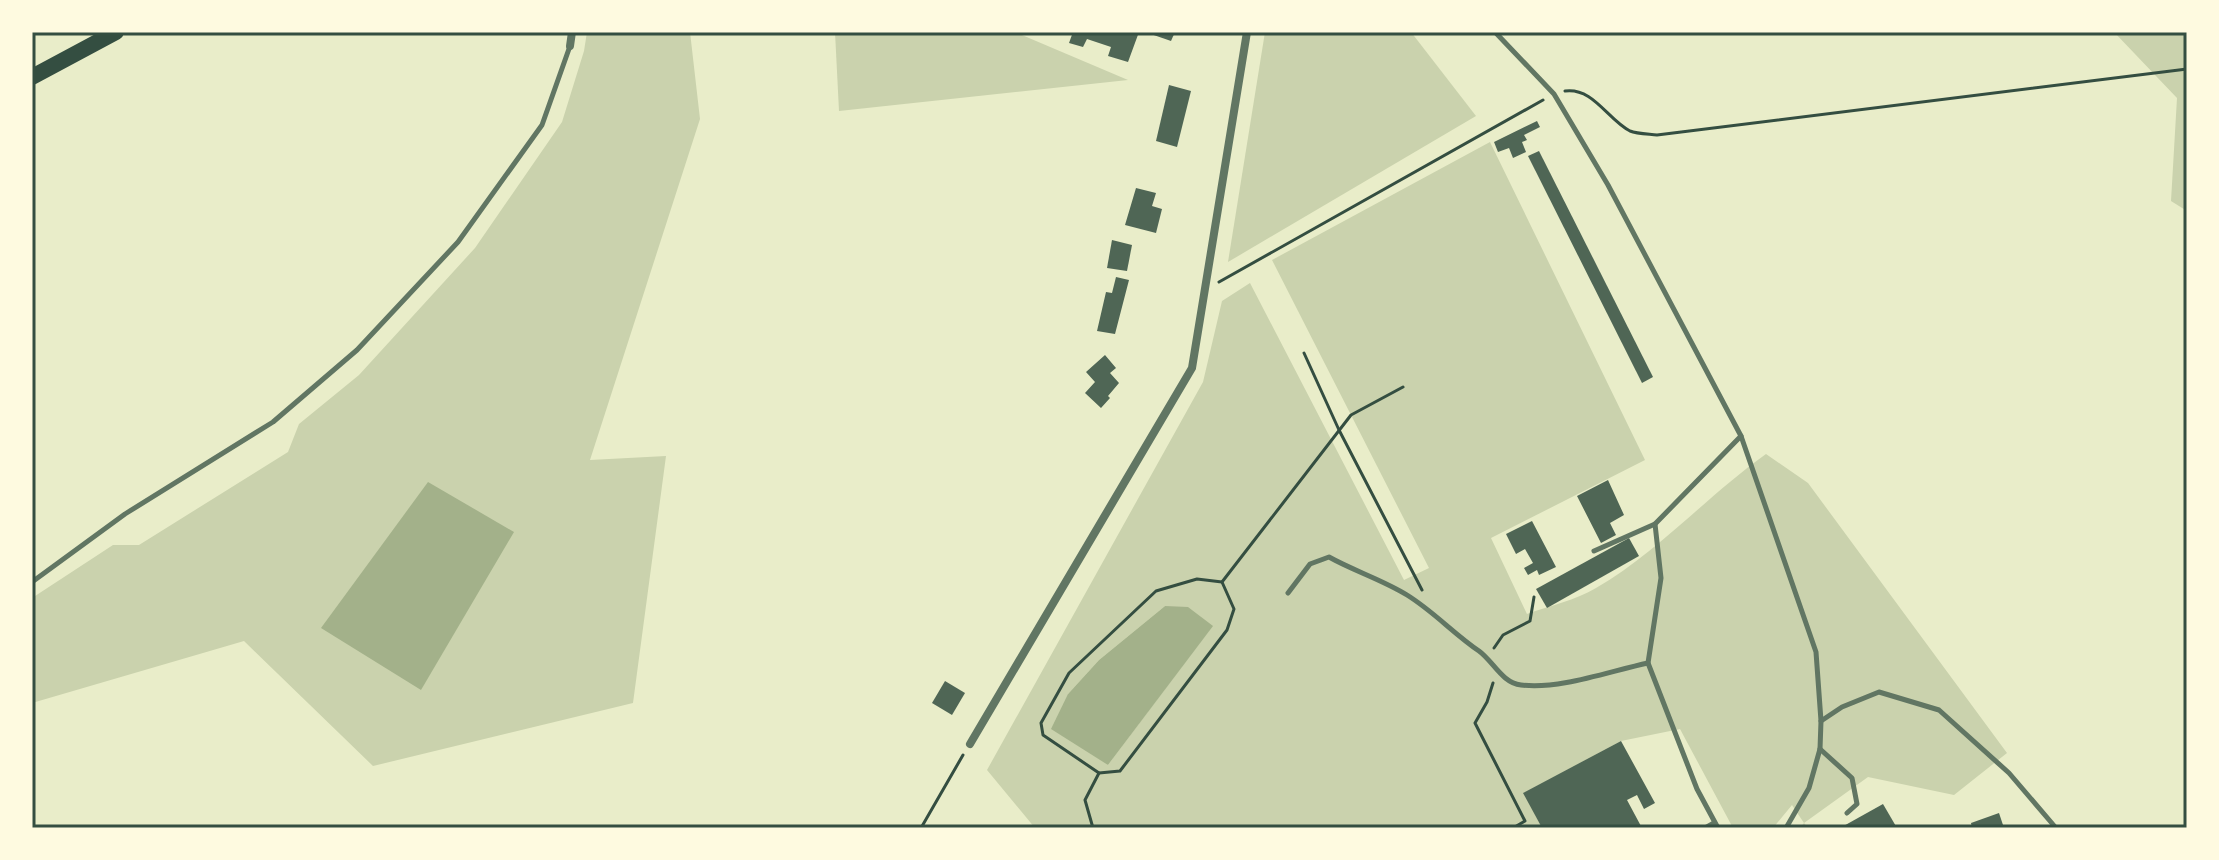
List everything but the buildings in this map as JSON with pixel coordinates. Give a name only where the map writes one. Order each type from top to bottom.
[{"type":"highway","points":[[32,77],[116,32]]},
{"type":"street","points":[[570,46],[572,32]]},
{"type":"street","points":[[970,744],[1192,368],[1247,32]]},
{"type":"lane","points":[[1495,32],[1554,94],[1608,185],[1741,436],[1816,652],[1820,749],[1809,788],[1786,828]]},
{"type":"lane","points":[[32,582],[125,514],[273,422],[357,350],[458,242],[542,125],[570,46]]},
{"type":"lane","points":[[1594,551],[1655,524],[1741,436]]},
{"type":"lane","points":[[1655,524],[1661,578],[1648,663],[1697,789],[1716,826],[1705,828]]},
{"type":"lane","points":[[1288,593],[1310,564],[1329,557],[1404,593],[1518,685],[1550,685],[1648,663]]},
{"type":"lane","points":[[1821,721],[1842,707],[1879,692],[1939,710],[2009,773],[2056,828]]},
{"type":"lane","points":[[1820,749],[1852,778],[1857,804],[1847,813]]},
{"type":"path","points":[[1205,290],[1554,94],[1570,89],[1586,94],[1631,132],[1657,135],[2187,69]]},
{"type":"path","points":[[1304,353],[1339,430],[1421,587],[1426,608]]},
{"type":"path","points":[[1222,582],[1351,415],[1403,387]]},
{"type":"path","points":[[1197,579],[1222,582],[1234,609],[1227,630],[1120,771],[1099,773],[1043,735],[1041,723],[1069,673],[1156,591],[1197,579]]},
{"type":"path","points":[[1488,658],[1503,635],[1530,621],[1534,597]]},
{"type":"path","points":[[1495,669],[1487,702],[1475,723],[1525,821],[1513,828]]},
{"type":"path","points":[[921,828],[970,744]]},
{"type":"path","points":[[1093,828],[1085,800],[1099,773]]},
{"type":"shaded area","points":[[587,32],[690,32],[700,119],[590,460],[666,456],[633,703],[373,766],[244,641],[32,703],[32,598],[113,545],[139,545],[288,452],[299,424],[359,375],[475,248],[562,122]]},
{"type":"shaded area","points":[[835,32],[1015,32],[1128,80],[839,111]]},
{"type":"shaded area","points":[[1265,32],[1411,32],[1476,116],[1228,262]]},
{"type":"shaded area","points":[[2114,32],[2187,32],[2187,211],[2171,201],[2177,98]]},
{"type":"shaded area","points":[[1490,142],[1645,460],[1491,538],[1527,614],[1580,596],[1618,574],[1766,454],[1808,483],[2007,753],[1954,795],[1868,777],[1804,823],[1792,805],[1773,828],[1733,828],[1680,729],[1621,741],[1524,793],[1542,828],[1035,828],[987,770],[1203,382],[1222,301],[1250,283],[1404,580],[1429,568],[1272,260]],"holes":[[[1165,606],[1212,626],[1108,765],[1068,694],[1099,660]]]},
{"type":"shaded area","points":[[428,482],[514,532],[421,690],[321,628]]},
{"type":"shaded area","points":[[1165,606],[1188,607],[1213,626],[1108,765],[1051,729],[1068,694],[1099,660]]}]
